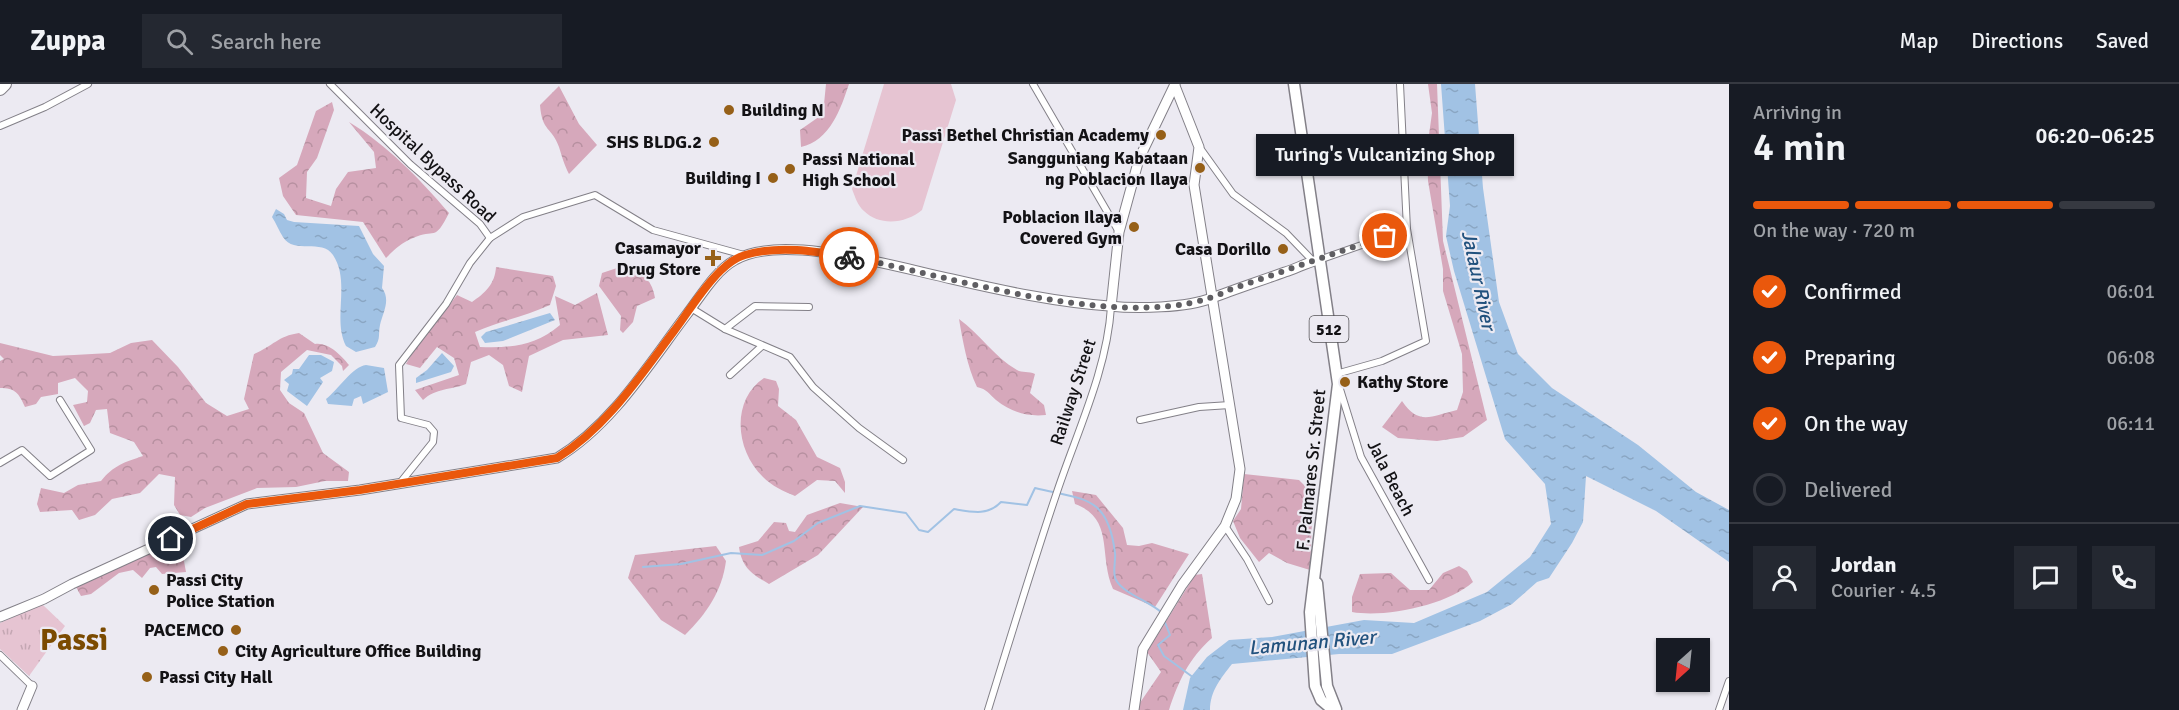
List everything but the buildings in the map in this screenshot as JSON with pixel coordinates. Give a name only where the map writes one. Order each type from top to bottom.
[{"type":"main road","name":"F. Palmares Sr. Street","points":[[1294,84],[1316,261],[1337,379],[1310,621],[1315,686],[1321,699],[1334,710]]},
{"type":"main road","name":"F. Palmares Sr. Street","points":[[1316,574],[1326,674],[1334,710]]},
{"type":"street","points":[[0,126],[45,107],[88,84]]},
{"type":"street","name":"Hospital Bypass Road","points":[[330,84],[410,164],[480,224],[490,238]]},
{"type":"street","points":[[1033,84],[1119,232]]},
{"type":"street","points":[[1337,379],[1426,341],[1407,229],[1400,84]]},
{"type":"street","points":[[1175,85],[1198,147],[1233,194],[1286,234],[1316,261]]},
{"type":"street","name":"Railway Street","points":[[988,710],[1055,498],[1094,386],[1109,332],[1119,232],[1139,159],[1175,85]]},
{"type":"street","points":[[1134,710],[1143,649],[1182,585],[1225,526],[1236,499],[1240,469],[1194,185],[1198,147]]},
{"type":"street","points":[[400,483],[433,442],[434,432],[428,425],[401,418],[399,365],[446,304],[470,263],[490,238],[523,217],[595,195],[653,230],[745,255]]},
{"type":"street","points":[[0,616],[44,599],[247,504],[557,458],[575,447],[593,430],[632,386],[723,269],[745,255],[791,248],[813,250],[1025,295],[1111,307],[1169,305],[1211,298],[1407,229]]},
{"type":"street","points":[[725,329],[755,306],[809,307]]},
{"type":"street","points":[[691,308],[725,329],[790,357],[813,387],[859,428],[903,460]]},
{"type":"street","points":[[730,375],[762,346]]},
{"type":"street","name":"Jala Beach","points":[[1337,379],[1361,457],[1430,580]]},
{"type":"street","points":[[0,463],[22,450],[50,476],[91,450],[60,400]]},
{"type":"street","points":[[1140,420],[1200,407],[1230,405]]},
{"type":"street","points":[[1225,526],[1247,559],[1269,601]]},
{"type":"street","points":[[0,655],[32,686],[22,710]]},
{"type":"street","points":[[1719,710],[1729,681]]},
{"type":"green space","points":[[826,84],[849,84],[838,113],[827,131],[811,144],[801,147],[800,130],[823,114]]},
{"type":"green space","points":[[884,84],[951,84],[956,100],[922,210],[909,218],[893,221],[870,216],[860,207],[852,189]]},
{"type":"green space","points":[[1428,84],[1437,84],[1443,241],[1487,420],[1463,437],[1437,441],[1398,438],[1382,427],[1402,401],[1414,414],[1433,416],[1457,410],[1463,392],[1462,354],[1443,291],[1443,269],[1428,181],[1427,149],[1432,113]]},
{"type":"green space","points":[[559,86],[579,124],[597,145],[569,174],[556,141],[545,125],[541,114],[540,105]]},
{"type":"green space","points":[[332,102],[334,110],[317,158],[307,172],[306,198],[331,206],[336,189],[348,172],[376,168],[374,152],[349,122],[377,141],[402,163],[449,213],[437,231],[409,240],[386,258],[363,222],[296,215],[283,196],[279,178],[297,165],[316,111]]},
{"type":"green space","points":[[629,264],[646,278],[655,298],[637,306],[633,322],[623,333],[620,330],[621,316],[599,286],[602,273]]},
{"type":"green space","points":[[496,267],[553,276],[556,286],[550,305],[475,332],[480,347],[523,344],[551,332],[560,325],[555,296],[575,305],[597,293],[608,335],[563,340],[529,356],[522,392],[509,386],[503,365],[489,355],[471,362],[466,384],[438,391],[423,400],[415,390],[459,375],[454,358],[437,347],[420,368],[406,364],[457,295],[472,302],[477,299],[491,283]]},
{"type":"green space","points":[[959,319],[1009,365],[1019,371],[1035,374],[1030,393],[1044,405],[1046,415],[1013,411],[986,390],[977,387],[968,362]]},
{"type":"green space","points":[[299,333],[315,344],[325,345],[334,350],[349,365],[343,371],[342,366],[331,355],[307,350],[281,372],[280,390],[289,403],[304,413],[323,453],[349,472],[348,481],[325,481],[296,487],[257,488],[205,508],[191,517],[180,515],[174,505],[175,477],[159,474],[140,493],[112,499],[95,515],[79,520],[72,510],[40,512],[37,504],[41,488],[64,493],[78,485],[101,481],[125,462],[143,456],[134,442],[110,433],[107,409],[96,410],[90,423],[84,426],[73,405],[87,402],[88,391],[75,378],[58,383],[58,394],[41,397],[36,404],[25,407],[16,392],[0,388],[0,361],[4,359],[0,355],[0,343],[53,356],[110,353],[131,343],[152,340],[178,367],[206,403],[227,416],[249,409],[244,399],[254,354],[281,339]]},
{"type":"green space","points":[[764,378],[776,381],[779,389],[778,406],[796,420],[817,457],[840,468],[845,482],[845,493],[835,481],[817,480],[795,496],[770,483],[754,466],[742,440],[742,412],[753,387]]},
{"type":"green space","points":[[1244,474],[1299,480],[1313,494],[1310,570],[1287,563],[1269,553],[1259,562],[1240,538],[1233,521],[1241,509]]},
{"type":"green space","points":[[1072,491],[1096,495],[1123,528],[1127,545],[1139,546],[1152,543],[1189,554],[1155,607],[1113,589],[1101,529],[1096,519],[1088,511],[1075,504]]},
{"type":"green space","points":[[840,503],[863,507],[818,555],[769,584],[745,565],[739,547],[758,541],[774,522],[786,523],[789,531],[795,532],[807,515]]},
{"type":"green space","points":[[169,543],[183,556],[186,572],[162,574],[156,567],[150,568],[142,578],[133,570],[119,573],[91,594],[81,596],[76,587]]},
{"type":"green space","points":[[716,546],[726,561],[721,582],[707,610],[685,635],[661,620],[628,578],[635,555]]},
{"type":"green space","points":[[1459,566],[1467,571],[1473,582],[1448,597],[1416,608],[1398,611],[1352,612],[1352,597],[1360,574],[1391,573],[1410,590],[1429,590],[1443,573]]},
{"type":"green space","points":[[1202,574],[1212,638],[1185,671],[1169,710],[1135,710],[1161,672],[1147,652],[1195,575]]},
{"type":"green space","points":[[42,604],[65,626],[29,676],[0,649],[0,623]]},
{"type":"water","points":[[1441,84],[1475,84],[1483,188],[1499,302],[1518,354],[1552,388],[1638,445],[1696,492],[1729,510],[1729,562],[1656,511],[1586,476],[1583,522],[1572,543],[1549,578],[1537,582],[1512,604],[1480,621],[1392,654],[1339,654],[1232,664],[1214,691],[1210,710],[1183,710],[1190,678],[1207,657],[1229,640],[1272,637],[1364,620],[1414,623],[1487,592],[1530,557],[1551,524],[1545,484],[1505,439],[1454,271],[1446,236],[1450,206]]},
{"type":"water","points":[[276,209],[284,214],[287,220],[294,222],[359,226],[373,254],[384,266],[382,288],[386,302],[375,347],[356,352],[346,346],[341,324],[341,277],[333,255],[322,248],[294,245],[288,242],[272,217]]},
{"type":"water","points":[[550,313],[555,320],[503,341],[485,343],[481,337],[486,332]]},
{"type":"water","points":[[442,353],[454,366],[451,372],[416,383],[416,378],[427,370]]},
{"type":"water","points":[[309,355],[321,355],[334,362],[332,371],[320,378],[323,382],[307,406],[287,391],[289,384],[284,380],[292,374],[293,369],[299,369]]},
{"type":"water","points":[[366,365],[384,368],[388,392],[363,404],[361,396],[354,399],[352,406],[328,404],[326,399],[356,369]]},
{"type":"waterway","points":[[643,567],[681,564],[731,553],[762,555],[794,541],[818,523],[860,506],[906,513],[919,530],[928,532],[954,509],[985,511],[1001,502],[1027,505],[1035,488],[1080,499],[1100,510],[1112,534],[1116,580],[1124,589],[1161,612]]},
{"type":"waterway","points":[[1164,620],[1170,635],[1158,645],[1164,656],[1194,678]]},
{"type":"way so far","points":[[849,257],[886,263],[1025,295],[1111,307],[1169,305],[1211,298],[1385,236]]},
{"type":"place","name":"Building N","points":[[729,110]]},
{"type":"place","name":"Passi Bethel Christian Academy","points":[[1161,135]]},
{"type":"place","name":"SHS BLDG.2","points":[[714,142]]},
{"type":"place","name":"Sangguniang Kabataan ng Poblacion Ilaya","points":[[1200,168]]},
{"type":"place","name":"Passi National High School","points":[[790,169]]},
{"type":"place","name":"Building I","points":[[773,178]]},
{"type":"place","name":"Poblacion Ilaya Covered Gym","points":[[1134,227]]},
{"type":"place","name":"Turing's Vulcanizing Shop","points":[[1385,236]]},
{"type":"place","name":"Casa Dorillo","points":[[1283,249]]},
{"type":"place","name":"Casamayor Drug Store","points":[[713,258]]},
{"type":"place","name":"Kathy Store","points":[[1345,382]]},
{"type":"place","name":"Passi City Police Station","points":[[154,590]]},
{"type":"place","name":"PACEMCO","points":[[236,630]]},
{"type":"place","name":"City Agriculture Office Building","points":[[223,651]]},
{"type":"place","name":"Passi City Hall","points":[[147,677]]},
{"type":"district","name":"Passi","points":[[74,640]]},
{"type":"route","points":[[171,539],[247,504],[360,490],[557,458],[575,447],[593,430],[632,386],[701,294],[734,260],[745,255],[791,248],[849,257]]},
{"type":"water label","name":"Jalaur River","points":[[1479,280]]},
{"type":"water label","name":"Lamunan River","points":[[1312,642]]}]
